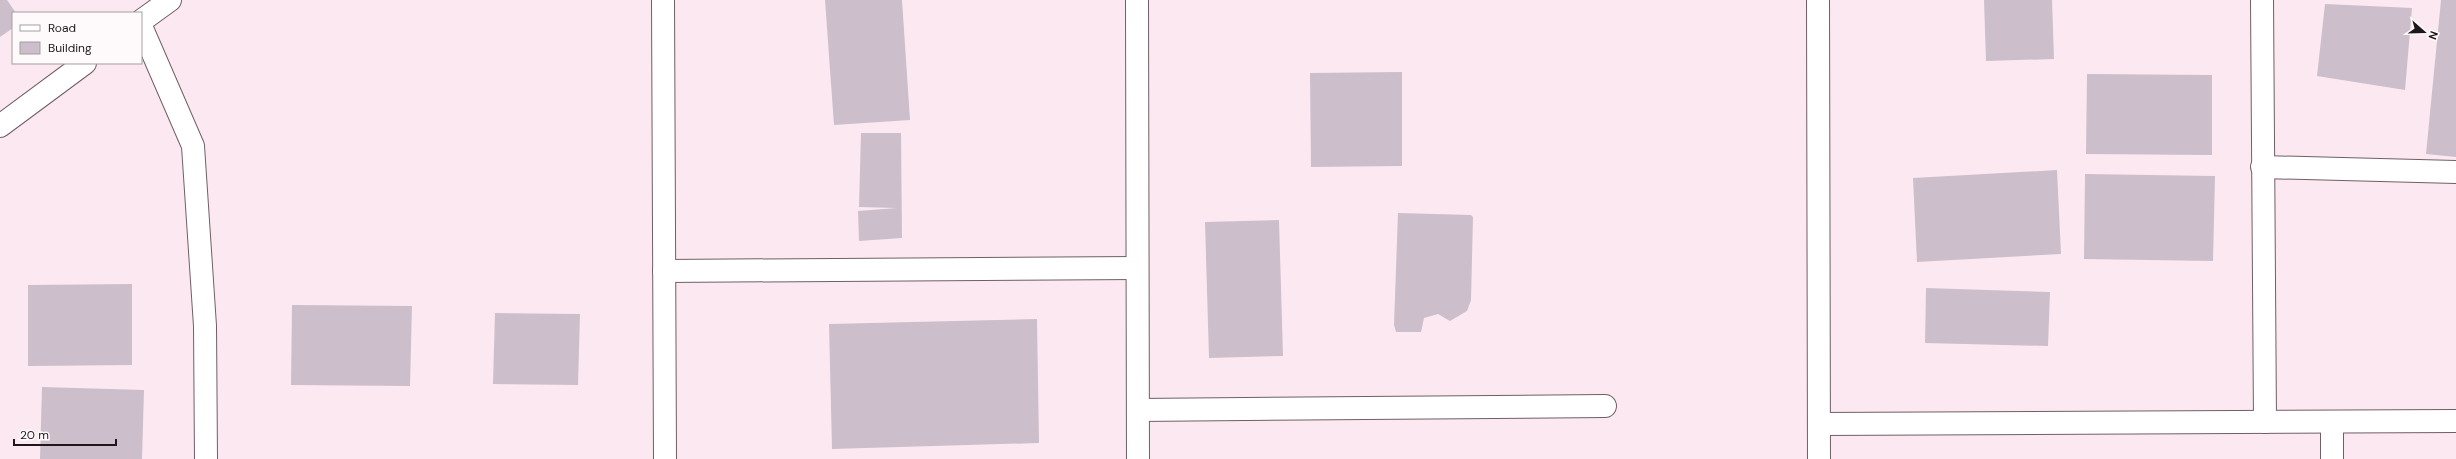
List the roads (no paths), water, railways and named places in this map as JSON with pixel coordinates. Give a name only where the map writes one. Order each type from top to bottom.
[{"type":"street","points":[[142,20],[170,0]]},
{"type":"street","points":[[663,0],[665,459]]},
{"type":"street","points":[[1137,0],[1138,459]]},
{"type":"street","points":[[1818,0],[1819,459]]},
{"type":"street","points":[[2262,0],[2265,422]]},
{"type":"street","points":[[142,28],[193,146],[205,326],[206,459]]},
{"type":"street","points":[[0,126],[84,64]]},
{"type":"street","points":[[2262,168],[2456,172]]},
{"type":"street","points":[[664,271],[1137,268]]},
{"type":"street","points":[[1138,410],[1605,406]]},
{"type":"street","points":[[1819,424],[2456,421]]},
{"type":"street","points":[[2332,422],[2332,459]]}]
